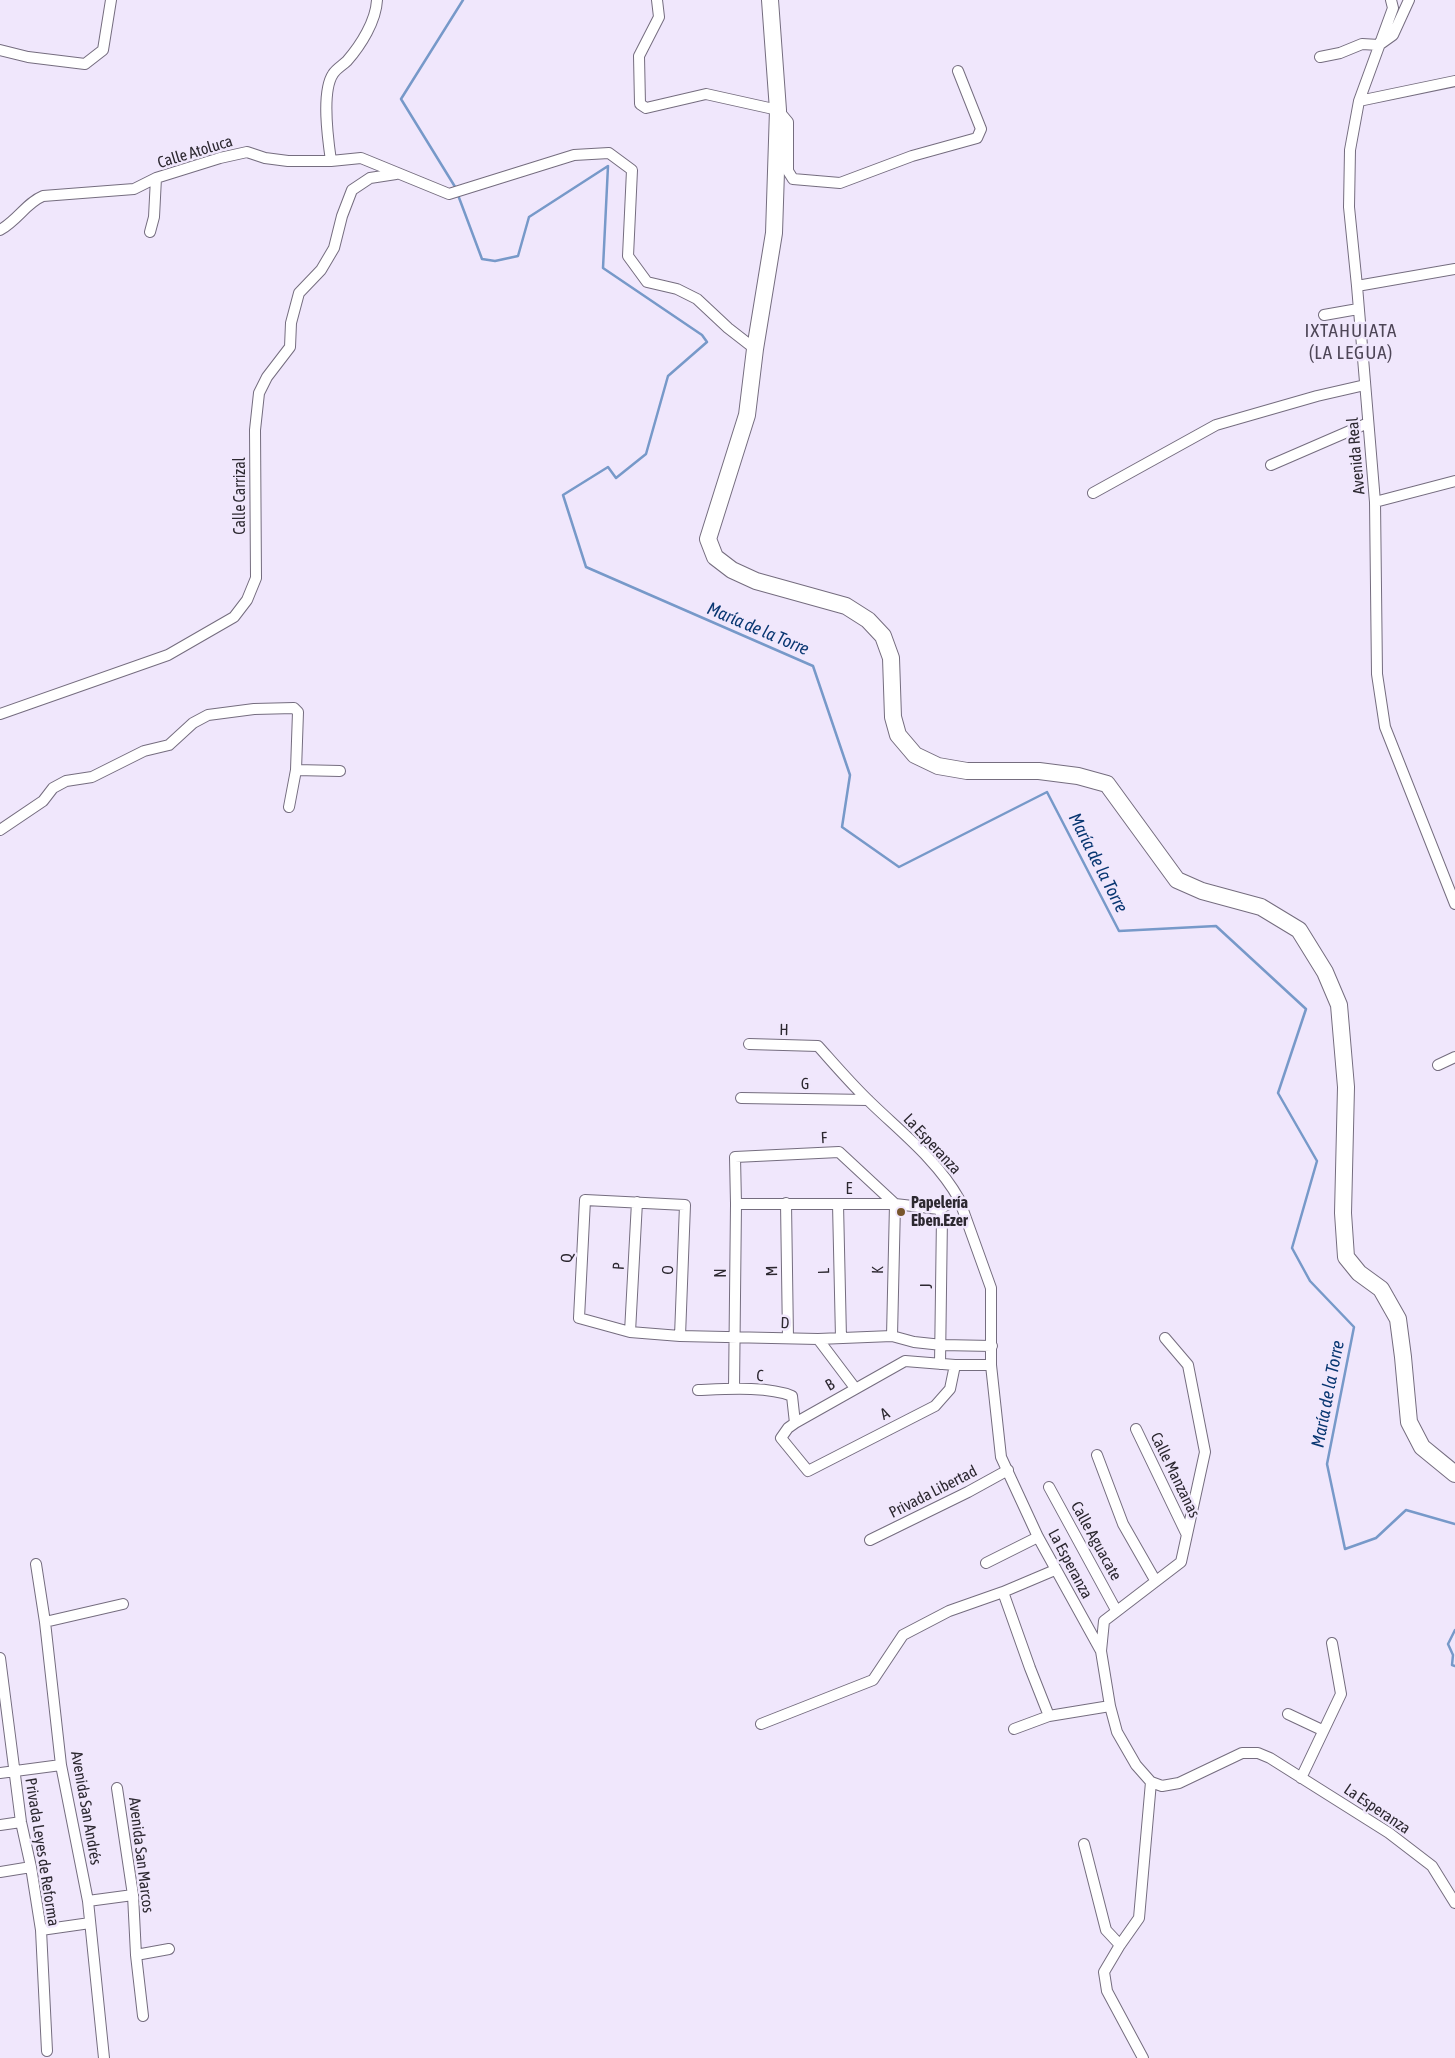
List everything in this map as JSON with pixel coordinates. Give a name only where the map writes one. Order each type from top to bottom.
[{"type":"main road","points":[[770,0],[778,110],[774,233],[755,349],[747,415],[708,539],[715,557],[732,570],[756,581],[846,606],[868,620],[883,636],[891,658],[893,717],[898,735],[916,755],[938,766],[967,771],[1039,771],[1078,776],[1107,784],[1176,880],[1202,891],[1261,907],[1299,930],[1326,972],[1339,1005],[1346,1087],[1344,1213],[1346,1257],[1359,1273],[1380,1289],[1398,1319],[1409,1422],[1422,1447],[1455,1474]]},
{"type":"street","points":[[0,50],[28,57],[85,64],[104,50],[111,0]]},
{"type":"street","points":[[331,161],[328,139],[327,90],[333,74],[348,60],[365,34],[376,12],[377,0]]},
{"type":"street","points":[[657,0],[659,17],[639,56],[640,104],[646,108],[706,94],[778,110],[788,122],[788,171],[793,179],[840,183],[912,156],[977,138],[981,129],[958,71]]},
{"type":"street","name":"Avenida Real","points":[[1391,0],[1393,8],[1359,101],[1350,150],[1349,207],[1375,502],[1378,674],[1385,727],[1455,904]]},
{"type":"street","points":[[1320,57],[1340,53],[1362,44],[1379,45],[1393,34],[1408,0]]},
{"type":"street","points":[[1359,101],[1455,81]]},
{"type":"street","name":"Calle Atoluca","points":[[0,230],[12,223],[34,200],[43,196],[134,189],[156,178],[220,158],[247,152],[265,158],[288,161],[331,161],[361,158],[450,194],[464,188],[574,155],[609,153],[632,170],[628,256],[642,276],[647,282],[677,288],[697,298],[728,328],[755,349]]},
{"type":"street","name":"Calle Carrizal","points":[[0,714],[168,655],[234,617],[247,600],[256,578],[254,430],[259,393],[267,377],[290,347],[291,323],[299,293],[320,270],[334,248],[342,216],[352,190],[370,178],[397,174]]},
{"type":"street","points":[[150,232],[156,178]]},
{"type":"street","points":[[1357,286],[1455,269]]},
{"type":"street","points":[[1324,315],[1358,309]]},
{"type":"street","points":[[1094,493],[1216,425],[1317,396],[1364,385]]},
{"type":"street","points":[[1271,465],[1368,423]]},
{"type":"street","points":[[1375,502],[1455,481]]},
{"type":"street","points":[[0,830],[43,801],[53,788],[66,780],[92,777],[144,751],[169,745],[193,723],[208,715],[254,709],[294,708],[298,712],[296,770],[290,807]]},
{"type":"street","points":[[296,770],[340,771]]},
{"type":"street","name":"H","points":[[749,1044],[818,1046]]},
{"type":"street","name":"La Esperanza","points":[[818,1046],[868,1100],[921,1151],[952,1186],[959,1199],[992,1288],[991,1365],[1001,1457],[1038,1537],[1100,1651],[1110,1706],[1117,1732],[1136,1765],[1152,1782],[1162,1786],[1179,1783],[1242,1753],[1258,1753],[1270,1758],[1388,1833],[1432,1866],[1455,1902]]},
{"type":"street","points":[[1438,1066],[1455,1057]]},
{"type":"street","name":"G","points":[[741,1098],[868,1100]]},
{"type":"street","name":"F","points":[[734,1157],[839,1152],[895,1204]]},
{"type":"street","name":"N","points":[[734,1157],[736,1204],[734,1389]]},
{"type":"street","name":"E","points":[[736,1204],[895,1204],[939,1208],[959,1199]]},
{"type":"street","name":"Q","points":[[579,1318],[585,1200],[637,1202]]},
{"type":"street","name":"O","points":[[637,1202],[685,1205],[680,1336]]},
{"type":"street","name":"P","points":[[630,1332],[637,1202]]},
{"type":"street","name":"M","points":[[786,1203],[788,1338]]},
{"type":"street","name":"L","points":[[838,1204],[842,1338]]},
{"type":"street","name":"K","points":[[892,1336],[895,1204]]},
{"type":"street","name":"J","points":[[939,1208],[942,1216],[942,1345],[940,1364]]},
{"type":"street","name":"D","points":[[579,1318],[630,1332],[680,1336],[818,1339],[892,1336],[914,1342],[942,1345],[992,1346]]},
{"type":"street","points":[[1100,1651],[1104,1621],[1155,1580],[1181,1562],[1205,1452],[1188,1365],[1166,1338]]},
{"type":"street","points":[[818,1339],[855,1388]]},
{"type":"street","name":"B","points":[[808,1471],[781,1438],[788,1428],[905,1361],[940,1364]]},
{"type":"street","points":[[940,1364],[991,1365]]},
{"type":"street","name":"A","points":[[808,1471],[935,1406],[950,1388],[955,1365]]},
{"type":"street","name":"C","points":[[698,1390],[734,1389],[783,1393],[792,1396],[795,1423]]},
{"type":"street","name":"Calle Manzanas","points":[[1136,1429],[1186,1533]]},
{"type":"street","points":[[1097,1455],[1123,1524],[1155,1580]]},
{"type":"street","name":"Privada Libertad","points":[[870,1540],[968,1492],[1008,1470]]},
{"type":"street","name":"Calle Aguacate","points":[[1049,1487],[1116,1610]]},
{"type":"street","points":[[986,1563],[1038,1537]]},
{"type":"street","name":"Avenida San Andrés","points":[[36,1564],[45,1622],[61,1765],[88,1901],[104,2058]]},
{"type":"street","points":[[761,1724],[873,1680],[903,1635],[949,1611],[1003,1592],[1055,1570]]},
{"type":"street","points":[[1003,1592],[1049,1716]]},
{"type":"street","points":[[45,1622],[123,1604]]},
{"type":"street","points":[[1301,1778],[1322,1730],[1341,1694],[1332,1643]]},
{"type":"street","name":"Privada Leyes de Reforma","points":[[0,1658],[21,1822],[31,1867],[40,1930],[47,2051]]},
{"type":"street","points":[[1014,1729],[1049,1716],[1110,1706]]},
{"type":"street","points":[[1288,1714],[1322,1730]]},
{"type":"street","points":[[0,1773],[61,1765]]},
{"type":"street","points":[[1143,2058],[1106,1991],[1104,1972],[1120,1945],[1140,1918],[1152,1782]]},
{"type":"street","name":"Avenida San Marcos","points":[[117,1788],[133,1895],[136,1955],[143,2016]]},
{"type":"street","points":[[0,1825],[21,1822]]},
{"type":"street","points":[[1084,1844],[1106,1930],[1120,1945]]},
{"type":"street","points":[[0,1872],[31,1867]]},
{"type":"street","points":[[88,1901],[133,1895]]},
{"type":"street","points":[[40,1930],[90,1923]]},
{"type":"street","points":[[136,1955],[169,1949]]},
{"type":"waterway","name":"María de la Torre","points":[[457,190],[401,99],[463,0]]},
{"type":"waterway","name":"María de la Torre","points":[[458,195],[482,259],[495,261],[518,256],[529,217],[608,166],[603,268],[702,335],[707,342],[668,376],[646,454],[616,478],[608,467],[563,495],[586,567],[813,666],[850,775],[842,827],[899,867],[1047,792],[1119,931],[1216,926],[1306,1009],[1278,1093],[1317,1161],[1292,1248],[1310,1281],[1354,1327],[1327,1464],[1345,1549],[1376,1538],[1406,1510],[1455,1524]]},
{"type":"waterway","name":"María de la Torre","points":[[1455,1630],[1448,1644],[1453,1655],[1452,1665],[1455,1666]]},
{"type":"place","name":"Papelería Eben.Ezer","points":[[901,1212]]},
{"type":"district","name":"IXTAHUIATA (LA LEGUA)","points":[[1351,342]]}]
